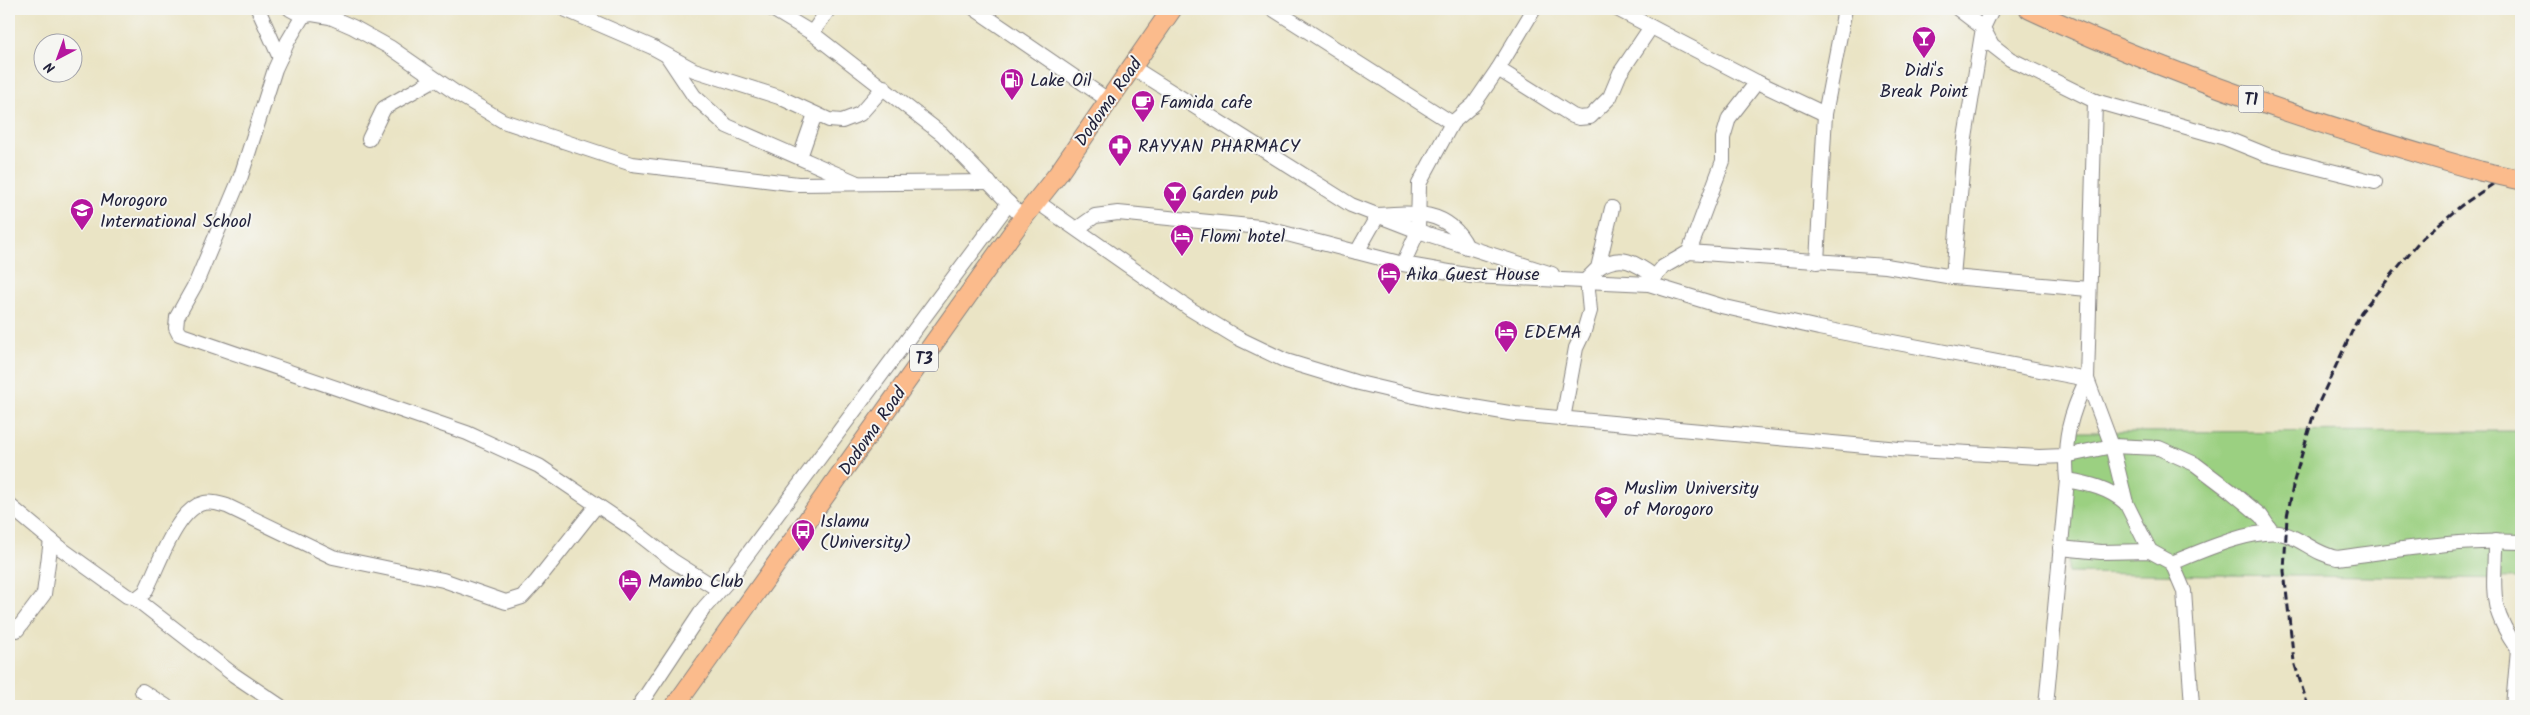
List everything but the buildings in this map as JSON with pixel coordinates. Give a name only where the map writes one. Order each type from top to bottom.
[{"type":"highway","name":"Dodoma Road","points":[[675,706],[1023,218],[1058,174],[1172,9]]},
{"type":"highway","name":"T1","points":[[2029,9],[2154,64],[2232,93],[2395,147],[2480,171],[2521,180]]},
{"type":"street","points":[[258,9],[280,58]]},
{"type":"street","points":[[290,9],[337,19],[391,48],[488,114],[502,121],[632,164],[798,184],[862,185],[989,182]]},
{"type":"street","points":[[564,9],[712,77],[778,96],[829,120],[842,121],[860,114],[884,87]]},
{"type":"street","points":[[772,9],[812,33],[884,87],[942,134],[1023,218]]},
{"type":"street","points":[[812,33],[829,9]]},
{"type":"street","points":[[975,9],[1108,100]]},
{"type":"street","points":[[1273,9],[1452,123]]},
{"type":"street","points":[[1403,264],[1418,231],[1419,184],[1452,123],[1474,104],[1498,69],[1534,9]]},
{"type":"street","points":[[1617,9],[1757,82],[1825,114]]},
{"type":"street","points":[[1817,262],[1825,114],[1844,9]]},
{"type":"street","points":[[1958,9],[1983,28],[1992,45],[2010,59],[2095,101],[2225,138],[2267,155],[2375,182]]},
{"type":"street","points":[[1953,277],[1965,138],[1983,28],[1992,9]]},
{"type":"street","points":[[305,12],[280,58],[241,176],[196,283],[177,317],[176,328],[179,334],[467,433],[539,466],[631,528],[673,562],[719,590]]},
{"type":"street","points":[[1498,69],[1573,116],[1579,118],[1590,117],[1610,97],[1620,73],[1651,27]]},
{"type":"street","points":[[667,55],[694,96],[727,126],[862,185]]},
{"type":"street","points":[[1132,67],[1351,205],[1418,231],[1568,279]]},
{"type":"street","points":[[369,139],[384,108],[435,79]]},
{"type":"street","points":[[1689,252],[1723,161],[1722,138],[1729,118],[1757,82]]},
{"type":"street","points":[[2095,101],[2088,289],[2087,379],[2112,446],[2126,504],[2150,551]]},
{"type":"street","points":[[800,157],[815,114]]},
{"type":"street","points":[[1036,200],[1190,309],[1238,338],[1286,362],[1355,382],[1432,400],[1563,419],[1899,449],[2039,458],[2064,456],[2112,446],[2158,448],[2194,464],[2250,506],[2272,532]]},
{"type":"street","points":[[639,706],[704,608],[1008,203]]},
{"type":"street","points":[[1598,268],[1612,208]]},
{"type":"street","points":[[1378,215],[1419,212],[1433,216],[1462,236],[1467,247]]},
{"type":"street","points":[[1078,228],[1095,216],[1118,213],[1260,227],[1403,264],[1472,276],[1652,280],[1721,306],[1819,328],[2087,379]]},
{"type":"street","points":[[1357,252],[1378,215]]},
{"type":"street","points":[[1652,280],[1663,268],[1689,252],[1886,266],[1953,277],[2088,289]]},
{"type":"street","points":[[1586,279],[1598,268],[1610,261],[1631,261],[1652,280]]},
{"type":"street","points":[[1563,419],[1576,348],[1590,311],[1586,279]]},
{"type":"street","points":[[2046,706],[2066,480],[2064,456],[2071,413],[2087,379]]},
{"type":"street","points":[[2066,480],[2091,484],[2112,492],[2126,504]]},
{"type":"street","points":[[136,600],[145,592],[150,584],[175,528],[185,515],[203,503],[214,502],[227,506],[333,557],[443,580],[506,602],[522,597],[597,505]]},
{"type":"street","points":[[9,505],[51,540],[127,596],[136,600],[234,675],[280,706]]},
{"type":"street","points":[[2172,563],[2221,543],[2272,532],[2285,535],[2322,555],[2337,558],[2369,553],[2495,541],[2521,542]]},
{"type":"street","points":[[17,630],[44,594],[51,540]]},
{"type":"street","points":[[2495,541],[2494,599],[2503,628],[2518,649],[2513,706]]},
{"type":"street","points":[[2060,548],[2101,552],[2150,551],[2172,563],[2184,591],[2192,706]]},
{"type":"street","points":[[142,691],[166,706]]},
{"type":"green space","points":[[2521,431],[2521,579],[2068,573],[2071,432]]},
{"type":"railway","points":[[2308,706],[2294,662],[2284,571],[2287,517],[2294,481],[2314,413],[2361,312],[2422,238],[2462,205],[2521,165]]},
{"type":"place","name":"Didi's Break Point","points":[[1924,59]]},
{"type":"place","name":"Lake Oil","points":[[1012,101]]},
{"type":"place","name":"Famida cafe","points":[[1143,123]]},
{"type":"place","name":"RAYYAN PHARMACY","points":[[1120,167]]},
{"type":"place","name":"Garden pub","points":[[1175,214]]},
{"type":"place","name":"Morogoro International School","points":[[82,231]]},
{"type":"place","name":"Flomi hotel","points":[[1182,257]]},
{"type":"place","name":"Aika Guest House","points":[[1389,295]]},
{"type":"place","name":"EDEMA","points":[[1506,353]]},
{"type":"place","name":"Muslim University of Morogoro","points":[[1606,519]]},
{"type":"place","name":"Islamu (University)","points":[[803,552]]},
{"type":"place","name":"Mambo Club","points":[[630,602]]}]
